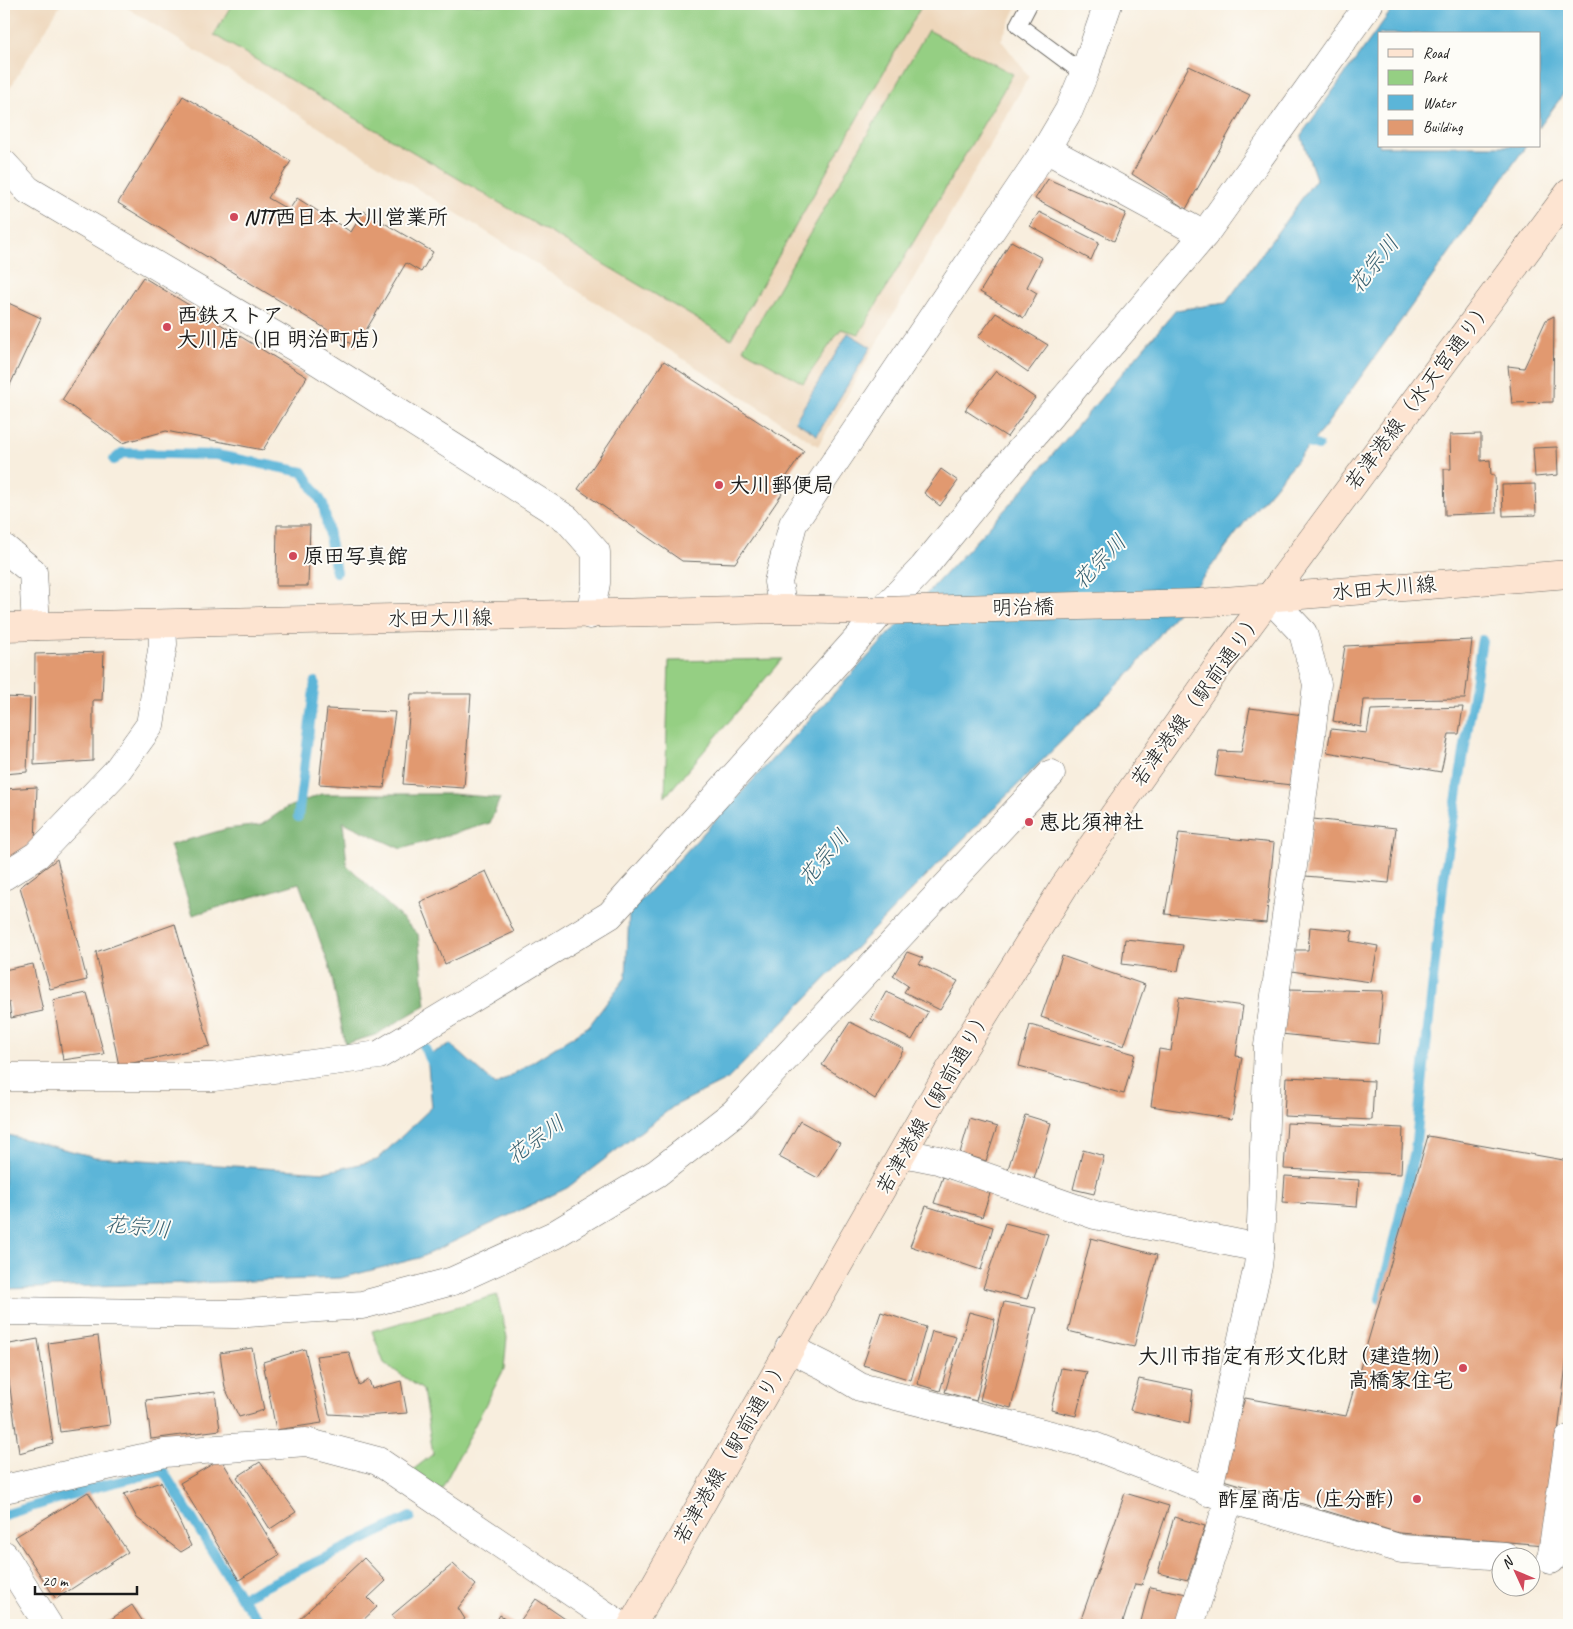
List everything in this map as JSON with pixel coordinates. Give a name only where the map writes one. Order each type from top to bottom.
[{"type":"main road","name":"若津港線（水天宮通り）","points":[[1270,597],[1569,193]]},
{"type":"main road","name":"水田大川線","points":[[1199,603],[1569,574]]},
{"type":"main road","name":"若津港線（駅前通り）","points":[[632,1625],[953,1064],[1065,886],[1217,668],[1270,597]]},
{"type":"main road","name":"明治橋","points":[[877,611],[1199,603]]},
{"type":"main road","name":"水田大川線","points":[[4,628],[783,609],[877,611]]},
{"type":"street","points":[[783,609],[778,582],[793,524],[1046,149],[1069,110],[1084,74],[1108,4]]},
{"type":"street","points":[[4,1076],[214,1077],[379,1055],[610,914],[923,568],[990,486],[1204,235],[1369,4]]},
{"type":"street","points":[[1046,149],[1204,235]]},
{"type":"street","points":[[4,164],[16,186],[308,355],[567,519],[596,552],[596,582],[590,615]]},
{"type":"street","points":[[4,548],[33,572],[36,626]]},
{"type":"street","points":[[1190,1625],[1218,1496],[1260,1248],[1268,1046],[1317,684],[1303,633],[1270,597]]},
{"type":"street","points":[[4,876],[37,855],[116,772],[150,725],[163,644],[162,624]]},
{"type":"street","points":[[4,1311],[236,1314],[362,1305],[454,1281],[554,1235],[657,1173],[734,1113],[1050,774]]},
{"type":"street","points":[[903,1153],[938,1160],[1095,1215],[1260,1248]]},
{"type":"street","points":[[789,1348],[860,1387],[1091,1444],[1218,1496],[1402,1549],[1490,1555]]},
{"type":"street","points":[[1550,1560],[1569,1439]]},
{"type":"street","points":[[4,1489],[165,1453],[306,1442],[378,1461],[620,1625]]},
{"type":"street","points":[[4,1554],[48,1625]]},
{"type":"lane","points":[[1029,4],[1018,25],[1084,74]]},
{"type":"shaded area","points":[[4,4],[61,4],[4,98]]},
{"type":"shaded area","points":[[121,4],[1018,4],[1001,40],[1029,76],[818,446],[493,236]]},
{"type":"green space","points":[[232,4],[922,5],[731,339],[214,35]]},
{"type":"green space","points":[[928,30],[1013,74],[859,334],[841,329],[803,383],[743,349]]},
{"type":"green space","points":[[782,659],[665,797],[669,661]]},
{"type":"green space","points":[[321,794],[452,794],[500,798],[490,823],[401,849],[343,822],[347,865],[418,934],[426,1005],[375,1035],[345,1044],[330,968],[299,883],[193,915],[170,845],[226,829],[261,825],[286,808]]},
{"type":"green space","points":[[497,1295],[507,1337],[504,1369],[438,1496],[409,1473],[433,1454],[423,1390],[384,1363],[372,1331]]},
{"type":"water","name":"花宗川","points":[[1396,4],[1569,4],[1569,86],[1540,127],[1540,32],[1378,32],[1378,148],[1525,148],[1324,428],[1248,518],[1132,671],[908,894],[728,1079],[674,1106],[567,1188],[419,1258],[341,1278],[4,1289],[4,1134],[95,1157],[325,1172],[377,1160],[432,1107],[427,1056],[450,1044],[496,1085],[589,1026],[626,977],[629,913],[1013,501],[1176,310],[1226,303],[1316,179],[1301,135]]},
{"type":"water","points":[[848,333],[871,347],[817,435],[795,421]]},
{"type":"building","points":[[1189,66],[1250,95],[1186,209],[1132,174]]},
{"type":"building","name":"NTT西日本 大川営業所","points":[[183,96],[291,161],[268,198],[289,210],[297,198],[351,232],[364,211],[433,252],[421,272],[406,263],[356,347],[118,203]]},
{"type":"building","points":[[1048,179],[1126,213],[1114,241],[1035,199]]},
{"type":"building","points":[[1039,212],[1099,242],[1091,260],[1030,226]]},
{"type":"building","points":[[1011,241],[1042,258],[1027,287],[1037,293],[1024,318],[980,292]]},
{"type":"building","name":"西鉄ストア 大川店（旧 明治町店）","points":[[143,277],[307,377],[263,450],[166,431],[122,443],[62,400]]},
{"type":"building","points":[[4,301],[41,318],[4,398]]},
{"type":"building","points":[[996,313],[1048,345],[1028,372],[978,337]]},
{"type":"building","points":[[1554,316],[1553,402],[1512,403],[1508,366],[1524,368],[1546,320]]},
{"type":"building","points":[[664,361],[804,451],[778,489],[782,494],[735,563],[682,561],[578,489]]},
{"type":"building","points":[[996,371],[1035,398],[1007,437],[965,410]]},
{"type":"building","points":[[1481,434],[1481,461],[1490,460],[1491,475],[1495,475],[1496,513],[1445,515],[1444,469],[1451,469],[1450,435]]},
{"type":"building","points":[[1557,447],[1558,475],[1535,477],[1533,448]]},
{"type":"building","points":[[941,469],[958,481],[940,506],[924,493]]},
{"type":"building","points":[[1535,484],[1536,515],[1503,516],[1502,485]]},
{"type":"building","name":"原田写真館","points":[[277,525],[310,525],[308,586],[276,586]]},
{"type":"building","points":[[1472,640],[1465,699],[1364,700],[1361,727],[1333,721],[1345,646]]},
{"type":"building","points":[[104,652],[102,700],[93,700],[93,761],[34,765],[35,654]]},
{"type":"building","points":[[411,694],[471,694],[464,788],[403,784]]},
{"type":"building","points":[[4,697],[30,698],[27,772],[4,774]]},
{"type":"building","points":[[1463,707],[1459,734],[1449,734],[1441,772],[1327,752],[1331,729],[1367,733],[1371,710]]},
{"type":"building","points":[[1250,708],[1303,715],[1291,785],[1215,776],[1219,751],[1241,752]]},
{"type":"building","points":[[327,709],[395,712],[384,788],[319,784]]},
{"type":"building","points":[[37,787],[35,843],[4,862],[4,789]]},
{"type":"building","points":[[1313,819],[1396,828],[1389,883],[1305,876]]},
{"type":"building","points":[[1179,833],[1274,843],[1266,923],[1165,914]]},
{"type":"building","points":[[57,859],[87,980],[50,989],[20,887]]},
{"type":"building","points":[[486,871],[514,932],[445,964],[420,902]]},
{"type":"building","points":[[175,924],[210,1046],[119,1066],[96,952]]},
{"type":"building","points":[[1310,927],[1353,931],[1350,941],[1378,946],[1371,982],[1291,971],[1293,950],[1308,950]]},
{"type":"building","points":[[1125,939],[1183,945],[1178,971],[1122,964]]},
{"type":"building","points":[[907,952],[923,958],[919,964],[958,981],[940,1010],[904,992],[908,986],[893,976]]},
{"type":"building","points":[[1062,956],[1145,985],[1124,1046],[1041,1017]]},
{"type":"building","points":[[33,964],[43,1011],[11,1018],[9,1002],[4,1004],[4,970]]},
{"type":"building","points":[[1288,989],[1383,991],[1378,1044],[1281,1034]]},
{"type":"building","points":[[886,992],[928,1012],[912,1040],[871,1019]]},
{"type":"building","points":[[87,993],[104,1054],[63,1060],[53,1000]]},
{"type":"building","points":[[1179,997],[1243,1006],[1236,1056],[1242,1057],[1232,1119],[1151,1106],[1159,1049],[1171,1051]]},
{"type":"building","points":[[850,1022],[904,1049],[875,1099],[822,1065]]},
{"type":"building","points":[[1030,1025],[1135,1054],[1124,1094],[1019,1066]]},
{"type":"building","points":[[1286,1077],[1374,1081],[1372,1120],[1284,1116]]},
{"type":"building","points":[[1025,1115],[1051,1123],[1034,1179],[1007,1172]]},
{"type":"building","points":[[970,1119],[997,1127],[986,1161],[960,1153]]},
{"type":"building","points":[[800,1121],[840,1143],[818,1178],[779,1157]]},
{"type":"building","points":[[1287,1123],[1403,1128],[1401,1174],[1284,1169]]},
{"type":"building","name":"大川市指定有形文化財（建造物） 高橋家住宅","points":[[1428,1136],[1569,1161],[1569,1338],[1545,1545],[1399,1533],[1220,1479],[1245,1398],[1346,1416]]},
{"type":"building","points":[[1083,1150],[1104,1156],[1094,1194],[1073,1189]]},
{"type":"building","points":[[1285,1176],[1359,1180],[1357,1207],[1283,1202]]},
{"type":"building","points":[[943,1177],[991,1190],[982,1217],[934,1203]]},
{"type":"building","points":[[926,1206],[993,1227],[981,1270],[910,1246]]},
{"type":"building","points":[[1005,1223],[1048,1234],[1027,1299],[983,1288]]},
{"type":"building","points":[[1091,1238],[1157,1255],[1134,1347],[1068,1331]]},
{"type":"building","points":[[1004,1302],[1036,1308],[1011,1408],[980,1400]]},
{"type":"building","points":[[881,1312],[926,1327],[911,1380],[863,1365]]},
{"type":"building","points":[[969,1312],[995,1319],[976,1401],[945,1392]]},
{"type":"building","points":[[932,1331],[956,1337],[940,1391],[917,1384]]},
{"type":"building","points":[[98,1336],[110,1425],[60,1432],[48,1343]]},
{"type":"building","points":[[38,1339],[53,1444],[19,1453],[4,1345]]},
{"type":"building","points":[[252,1348],[264,1410],[239,1417],[225,1388],[220,1353]]},
{"type":"building","points":[[305,1349],[322,1423],[276,1430],[263,1362]]},
{"type":"building","points":[[349,1352],[359,1385],[369,1380],[372,1389],[401,1381],[407,1413],[364,1416],[329,1414],[316,1356]]},
{"type":"building","points":[[1061,1368],[1087,1372],[1076,1416],[1051,1410]]},
{"type":"building","points":[[1139,1379],[1193,1390],[1189,1424],[1130,1410]]},
{"type":"building","points":[[215,1392],[220,1430],[151,1439],[146,1400]]},
{"type":"building","points":[[221,1459],[279,1555],[239,1580],[180,1483]]},
{"type":"building","points":[[260,1462],[296,1512],[270,1529],[237,1477]]},
{"type":"building","points":[[161,1482],[191,1546],[181,1552],[137,1518],[124,1494]]},
{"type":"building","points":[[88,1492],[128,1552],[56,1599],[15,1537]]},
{"type":"building","points":[[1125,1493],[1169,1506],[1142,1585],[1135,1584],[1122,1625],[1079,1625]]},
{"type":"building","points":[[1174,1517],[1205,1526],[1188,1580],[1158,1573]]},
{"type":"building","points":[[364,1558],[386,1581],[368,1598],[377,1607],[358,1625],[293,1625]]},
{"type":"building","points":[[453,1564],[476,1585],[458,1608],[465,1619],[457,1625],[400,1625],[392,1615]]},
{"type":"building","points":[[1150,1587],[1187,1594],[1177,1625],[1140,1625]]},
{"type":"building","points":[[536,1599],[574,1625],[526,1625],[520,1621]]},
{"type":"building","points":[[132,1605],[145,1625],[102,1625]]},
{"type":"building","points":[[500,1615],[516,1625],[494,1625]]},
{"type":"waterway","points":[[1298,440],[1318,446]]},
{"type":"waterway","points":[[114,460],[122,453],[217,455],[303,472],[323,504],[336,572]]},
{"type":"waterway","points":[[1380,1299],[1415,1151],[1444,877],[1482,640]]},
{"type":"waterway","points":[[298,817],[315,682]]},
{"type":"waterway","points":[[424,1047],[434,1066]]},
{"type":"waterway","points":[[4,1515],[100,1486],[163,1471],[241,1598],[263,1625]]},
{"type":"waterway","points":[[241,1598],[410,1517]]},
{"type":"place","name":"NTT西日本 大川営業所","points":[[234,217]]},
{"type":"place","name":"西鉄ストア 大川店（旧 明治町店）","points":[[167,327]]},
{"type":"place","name":"大川郵便局","points":[[719,485]]},
{"type":"place","name":"原田写真館","points":[[293,556]]},
{"type":"place","name":"恵比須神社","points":[[1029,822]]},
{"type":"place","name":"大川市指定有形文化財（建造物） 高橋家住宅","points":[[1463,1368]]},
{"type":"place","name":"酢屋商店（庄分酢）","points":[[1417,1499]]}]
